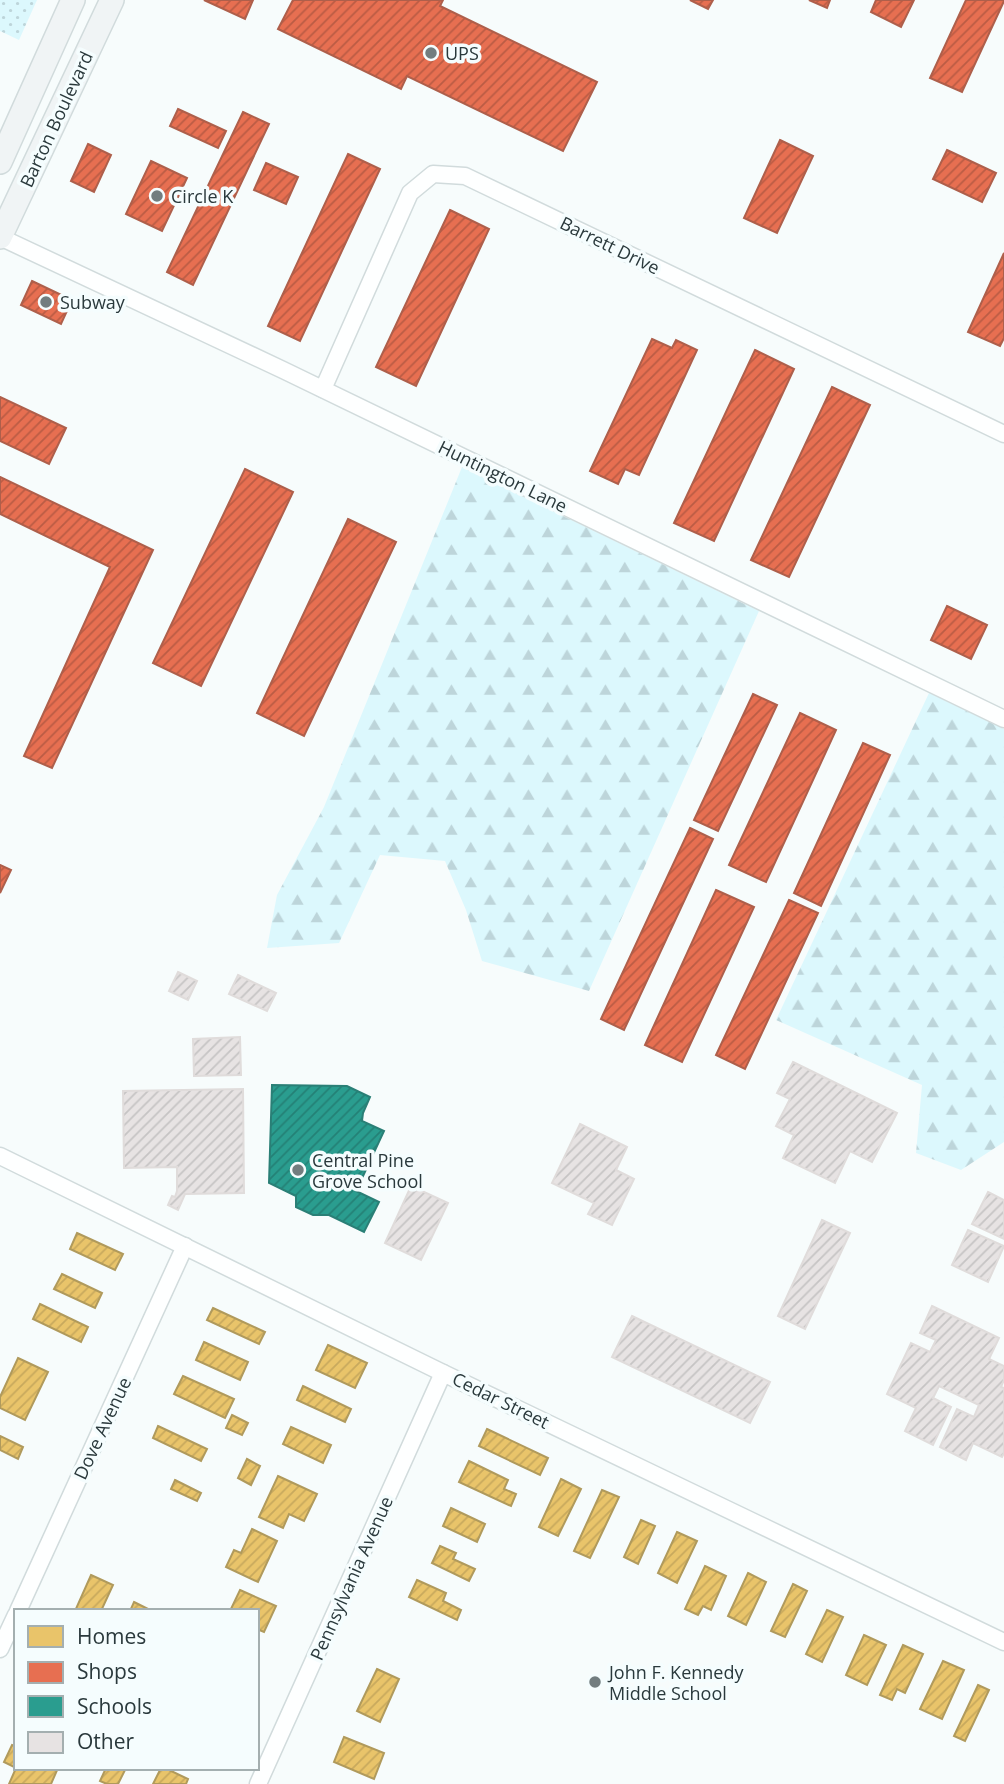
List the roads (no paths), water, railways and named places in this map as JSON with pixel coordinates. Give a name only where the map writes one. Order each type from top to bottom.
[{"type":"main road","name":"Barton Boulevard","points":[[0,162],[73,0]]},
{"type":"main road","name":"Barton Boulevard","points":[[0,237],[112,0]]},
{"type":"street","name":"Barrett Drive","points":[[323,389],[410,193],[433,174],[465,176],[1004,435]]},
{"type":"street","name":"Huntington Lane","points":[[0,237],[323,389],[1004,719]]},
{"type":"street","name":"Cedar Street","points":[[0,1156],[443,1373],[1004,1642]]},
{"type":"street","name":"Dove Avenue","points":[[19,1609],[186,1246]]},
{"type":"street","name":"Pennsylvania Avenue","points":[[258,1784],[262,1763],[443,1373]]},
{"type":"street","name":"Dove Avenue","points":[[5,1643],[14,1620]]},
{"type":"place","name":"UPS","points":[[431,53]]},
{"type":"place","name":"Circle K","points":[[157,196]]},
{"type":"place","name":"Subway","points":[[46,302]]},
{"type":"place","name":"Central Pine Grove School","points":[[298,1170]]},
{"type":"place","name":"John F. Kennedy Middle School","points":[[595,1682]]}]
